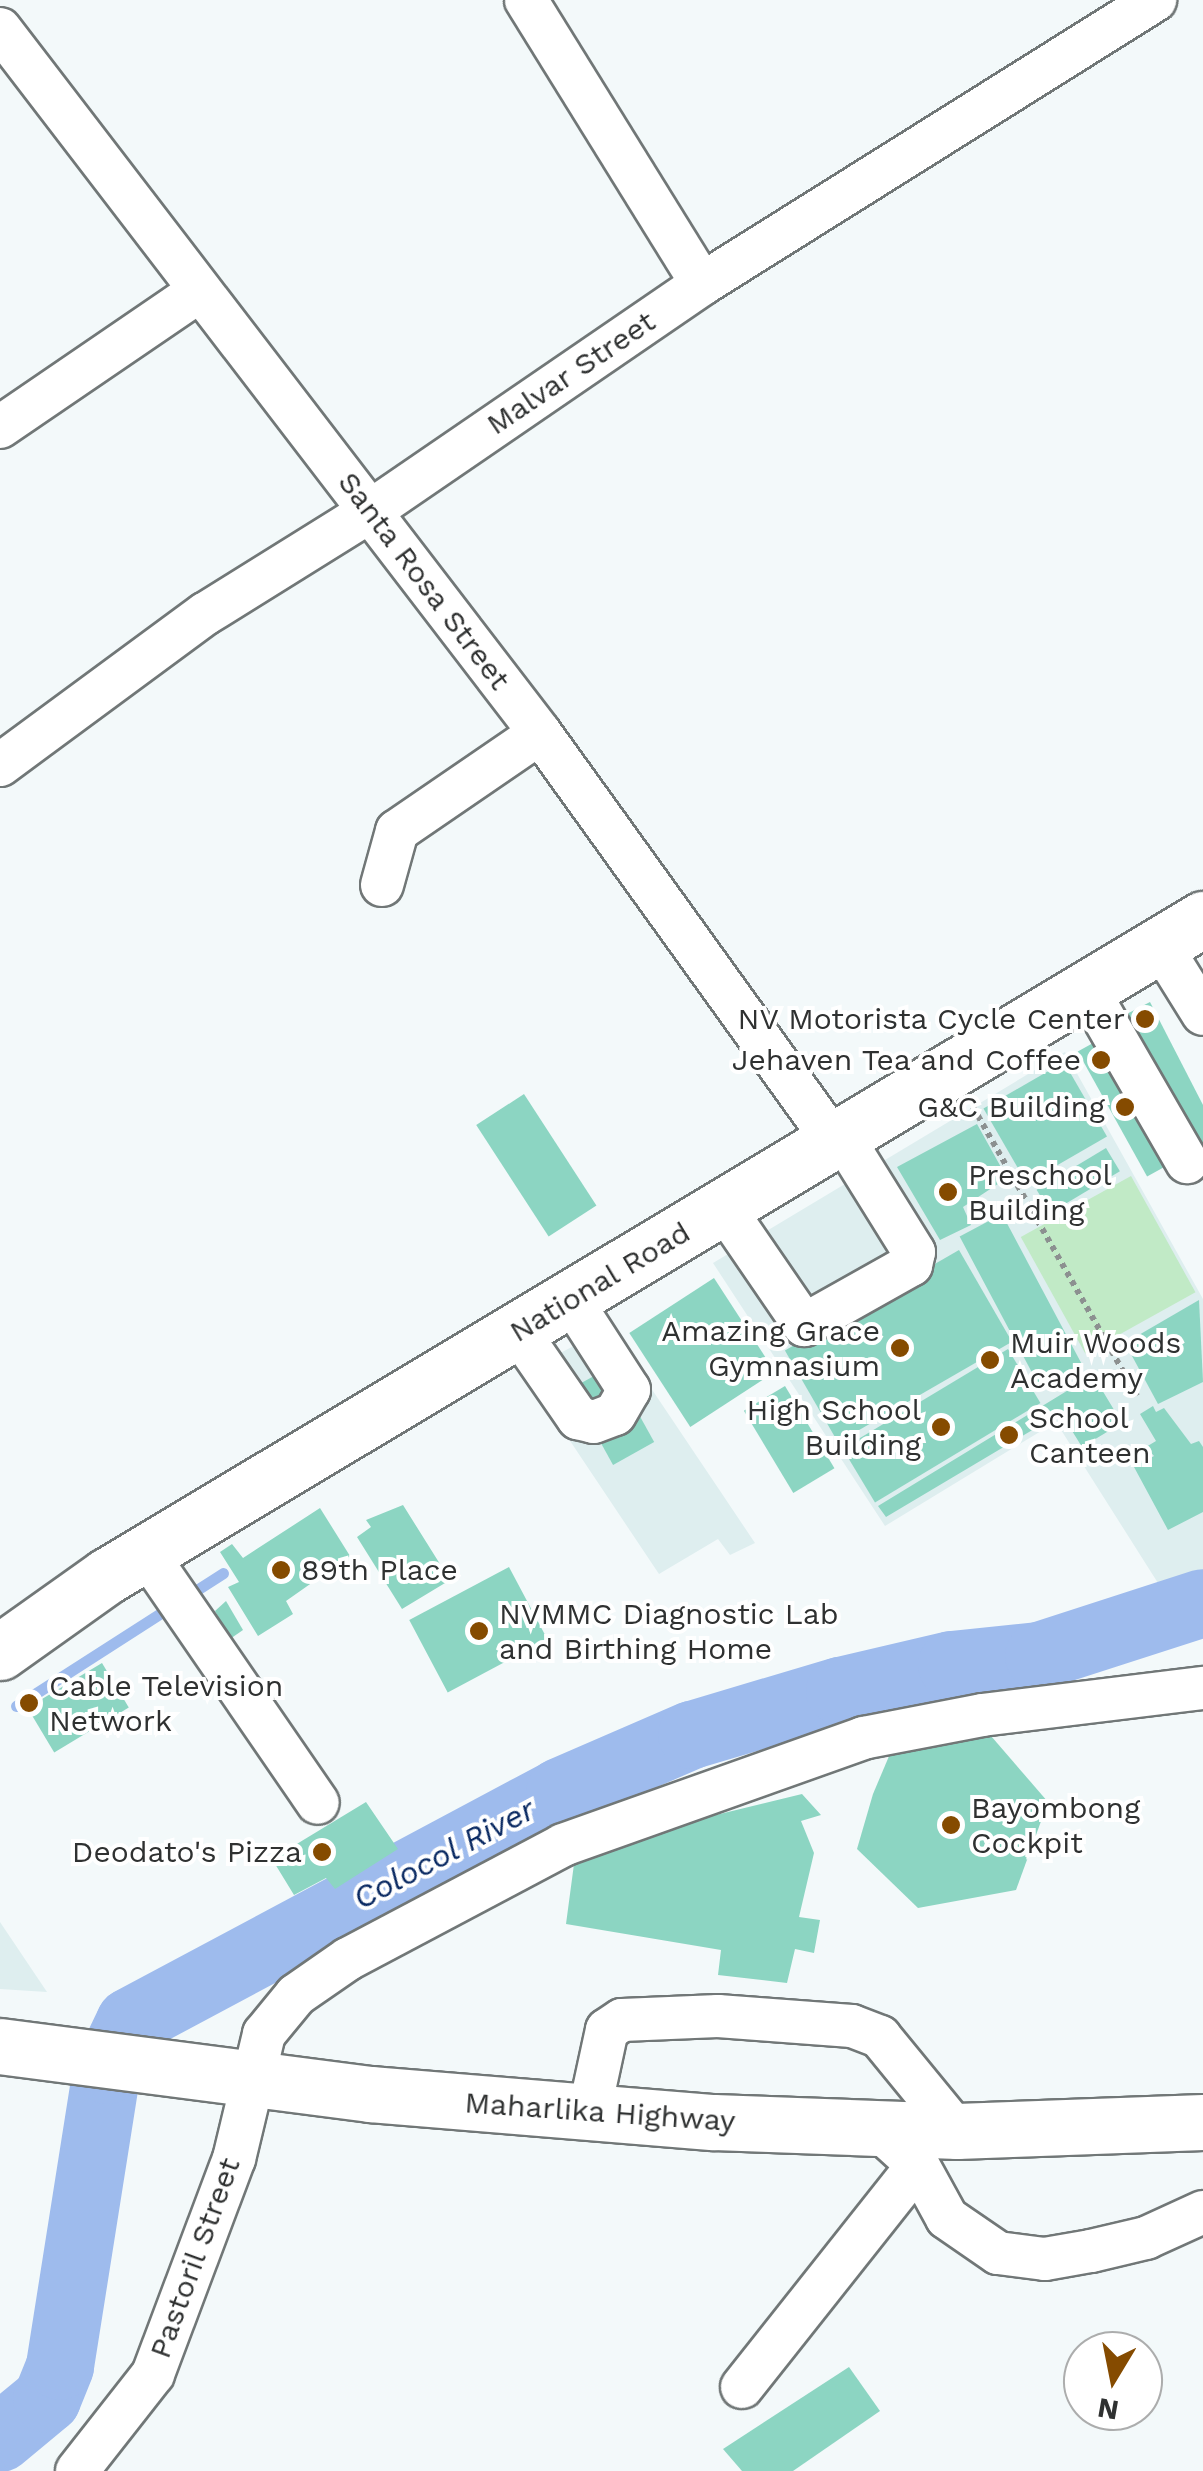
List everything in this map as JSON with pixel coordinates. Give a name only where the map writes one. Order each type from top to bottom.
[{"type":"main road","name":"National Road","points":[[0,1652],[168,1585],[518,1331],[1182,932]]},
{"type":"main road","name":"Maharlika Highway","points":[[0,2046],[233,2078],[589,2114],[877,2128],[938,2148],[1203,2122]]},
{"type":"street","points":[[526,0],[702,284]]},
{"type":"street","name":"Malvar Street","points":[[0,765],[205,614],[372,510],[702,284],[1155,0]]},
{"type":"street","name":"Santa Rosa Street","points":[[0,29],[540,734],[839,1140],[914,1252],[911,1265],[804,1325],[724,1208]]},
{"type":"street","points":[[0,428],[200,291]]},
{"type":"street","points":[[382,885],[396,831],[540,734]]},
{"type":"street","points":[[1182,932],[1203,1014]]},
{"type":"street","points":[[1087,989],[1187,1162]]},
{"type":"street","points":[[518,1331],[578,1418],[594,1422],[616,1414],[630,1390],[570,1300]]},
{"type":"street","points":[[168,1585],[318,1804]]},
{"type":"street","name":"Pastoril Street","points":[[78,2471],[152,2374],[234,2159],[233,2078],[296,1995],[348,1959],[563,1845],[863,1738],[982,1715],[1179,1696],[1203,1688]]},
{"type":"street","points":[[589,2114],[607,2030],[622,2020],[718,2016],[852,2026],[880,2038],[938,2148],[947,2218],[998,2253],[1046,2259],[1091,2251],[1146,2238],[1203,2212]]},
{"type":"street","points":[[742,2387],[938,2148]]},
{"type":"path","points":[[953,1071],[1138,1396]]},
{"type":"shaded area","name":"Muir Woods Academy","points":[[1065,1052],[1203,1299],[1203,1588],[1170,1602],[1056,1422],[885,1526],[713,1263]]},
{"type":"shaded area","points":[[610,1327],[755,1543],[730,1555],[718,1539],[659,1574],[524,1372]]},
{"type":"shaded area","points":[[0,1922],[47,1992],[0,1989]]},
{"type":"green space","points":[[1131,1176],[1195,1292],[1085,1353],[1021,1237]]},
{"type":"building","points":[[1150,1002],[1203,1105],[1203,1153],[1115,1020]]},
{"type":"building","name":"G&C Building","points":[[1104,1037],[1173,1162],[1147,1177],[1078,1052]]},
{"type":"building","points":[[1064,1062],[1107,1136],[1026,1183],[983,1108]]},
{"type":"building","points":[[524,1094],[596,1206],[549,1237],[476,1125]]},
{"type":"building","name":"Preschool Building","points":[[977,1124],[1007,1178],[963,1207],[971,1225],[940,1240],[897,1167]]},
{"type":"building","points":[[1106,1148],[1120,1171],[1050,1213],[1037,1190]]},
{"type":"building","points":[[1002,1214],[1083,1367],[1041,1389],[960,1237]]},
{"type":"building","name":"Amazing Grace Gymnasium","points":[[959,1250],[1012,1342],[838,1442],[785,1350]]},
{"type":"building","points":[[714,1278],[775,1372],[690,1427],[629,1333]]},
{"type":"building","points":[[1199,1300],[1203,1382],[1158,1404],[1125,1343]]},
{"type":"building","name":"High School Building","points":[[1008,1349],[1040,1403],[875,1502],[843,1448]]},
{"type":"building","points":[[612,1366],[654,1442],[613,1465],[571,1389]]},
{"type":"building","name":"School Canteen","points":[[1093,1375],[1122,1423],[1082,1447],[1061,1413],[886,1517],[878,1506]]},
{"type":"building","points":[[785,1386],[834,1468],[793,1493],[744,1411]]},
{"type":"building","points":[[1153,1406],[1156,1412],[1164,1408],[1191,1444],[1199,1441],[1203,1447],[1203,1512],[1168,1530],[1134,1467],[1154,1456],[1146,1447],[1156,1441],[1140,1414]]},
{"type":"building","points":[[403,1505],[450,1580],[402,1609],[357,1537],[371,1527],[366,1520]]},
{"type":"building","name":"89th Place","points":[[320,1508],[350,1556],[286,1601],[293,1614],[258,1636],[228,1587],[239,1582],[220,1552],[232,1544],[243,1558]]},
{"type":"building","name":"NVMMC Diagnostic Lab and Birthing Home","points":[[509,1567],[547,1639],[448,1692],[409,1620]]},
{"type":"building","points":[[226,1601],[243,1630],[230,1639],[215,1611]]},
{"type":"building","points":[[102,1663],[129,1708],[54,1752],[27,1708]]},
{"type":"building","name":"Bayombong Cockpit","points":[[985,1729],[1048,1802],[1016,1890],[918,1908],[857,1849],[873,1794],[895,1742]]},
{"type":"building","points":[[802,1794],[821,1815],[801,1821],[814,1853],[799,1917],[820,1920],[814,1953],[795,1949],[787,1983],[718,1975],[721,1950],[566,1924],[576,1849]]},
{"type":"building","points":[[366,1802],[398,1849],[335,1889],[326,1878],[294,1895],[272,1859]]},
{"type":"building","points":[[849,2367],[880,2411],[793,2471],[742,2471],[723,2449]]},
{"type":"waterway","points":[[16,1706],[223,1573]]},
{"type":"waterway","name":"Colocol River","points":[[0,2438],[47,2399],[60,2366],[107,2070],[130,2022],[560,1792],[692,1735],[840,1691],[952,1665],[1039,1656],[1203,1603]]},
{"type":"place","name":"NV Motorista Cycle Center","points":[[1145,1019]]},
{"type":"place","name":"Jehaven Tea and Coffee","points":[[1101,1060]]},
{"type":"place","name":"G&C Building","points":[[1125,1107]]},
{"type":"place","name":"Preschool Building","points":[[948,1192]]},
{"type":"place","name":"Amazing Grace Gymnasium","points":[[900,1348]]},
{"type":"place","name":"Muir Woods Academy","points":[[990,1360]]},
{"type":"place","name":"High School Building","points":[[941,1427]]},
{"type":"place","name":"School Canteen","points":[[1009,1435]]},
{"type":"place","name":"89th Place","points":[[281,1570]]},
{"type":"place","name":"NVMMC Diagnostic Lab and Birthing Home","points":[[479,1631]]},
{"type":"place","name":"Cable Television Network","points":[[29,1703]]},
{"type":"place","name":"Bayombong Cockpit","points":[[951,1825]]},
{"type":"place","name":"Deodato's Pizza","points":[[322,1852]]}]
